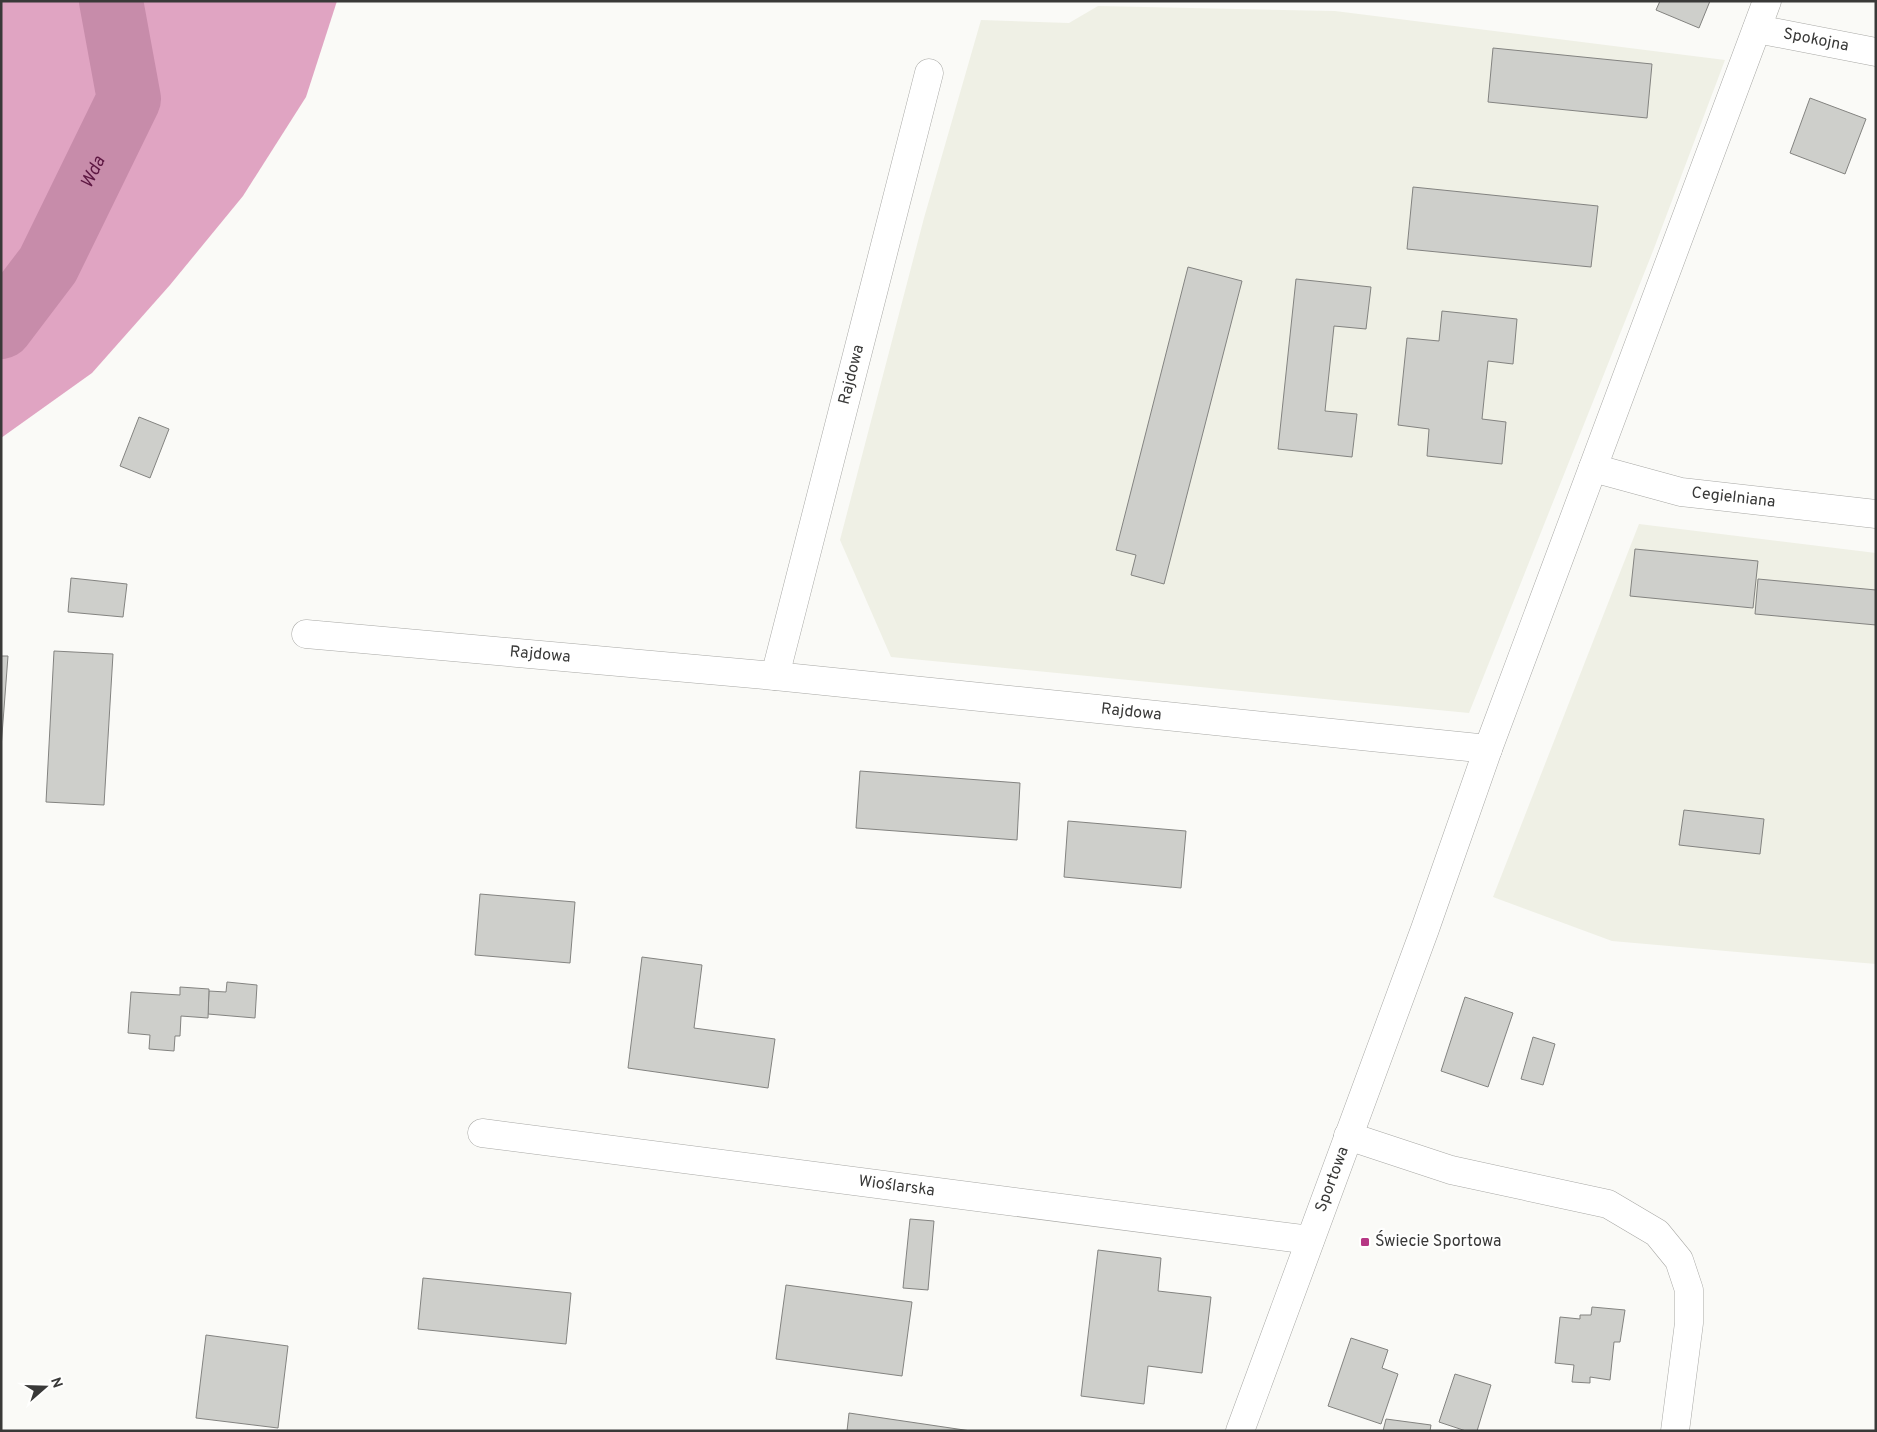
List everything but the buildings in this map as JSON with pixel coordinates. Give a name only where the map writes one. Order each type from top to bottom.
[{"type":"street","name":"Sportowa","points":[[1240,1431],[1425,929],[1488,749],[1767,1]]},
{"type":"street","name":"Spokojna","points":[[1757,29],[1876,52]]},
{"type":"street","name":"Rajdowa","points":[[775,676],[929,73]]},
{"type":"street","name":"Cegielniana","points":[[1593,468],[1681,492],[1876,514]]},
{"type":"street","name":"Rajdowa","points":[[306,634],[775,676],[1488,749]]},
{"type":"street","name":"Wioślarska","points":[[482,1133],[1310,1240]]},
{"type":"street","points":[[1348,1136],[1451,1170],[1608,1204],[1657,1233],[1679,1260],[1689,1290],[1689,1323],[1675,1431]]},
{"type":"shaded area","points":[[1,1],[337,1],[306,97],[243,196],[170,285],[92,373],[1,438]]},
{"type":"shaded area","points":[[1098,6],[1335,11],[1725,60],[1653,251],[1469,713],[891,657],[840,540],[924,218],[981,20],[1069,23]]},
{"type":"shaded area","points":[[1639,524],[1876,553],[1876,964],[1612,941],[1493,897]]},
{"type":"waterway","name":"Wda","points":[[1,327],[48,265],[129,99],[111,1]]},
{"type":"place","name":"Świecie Sportowa","points":[[1365,1242]]}]
